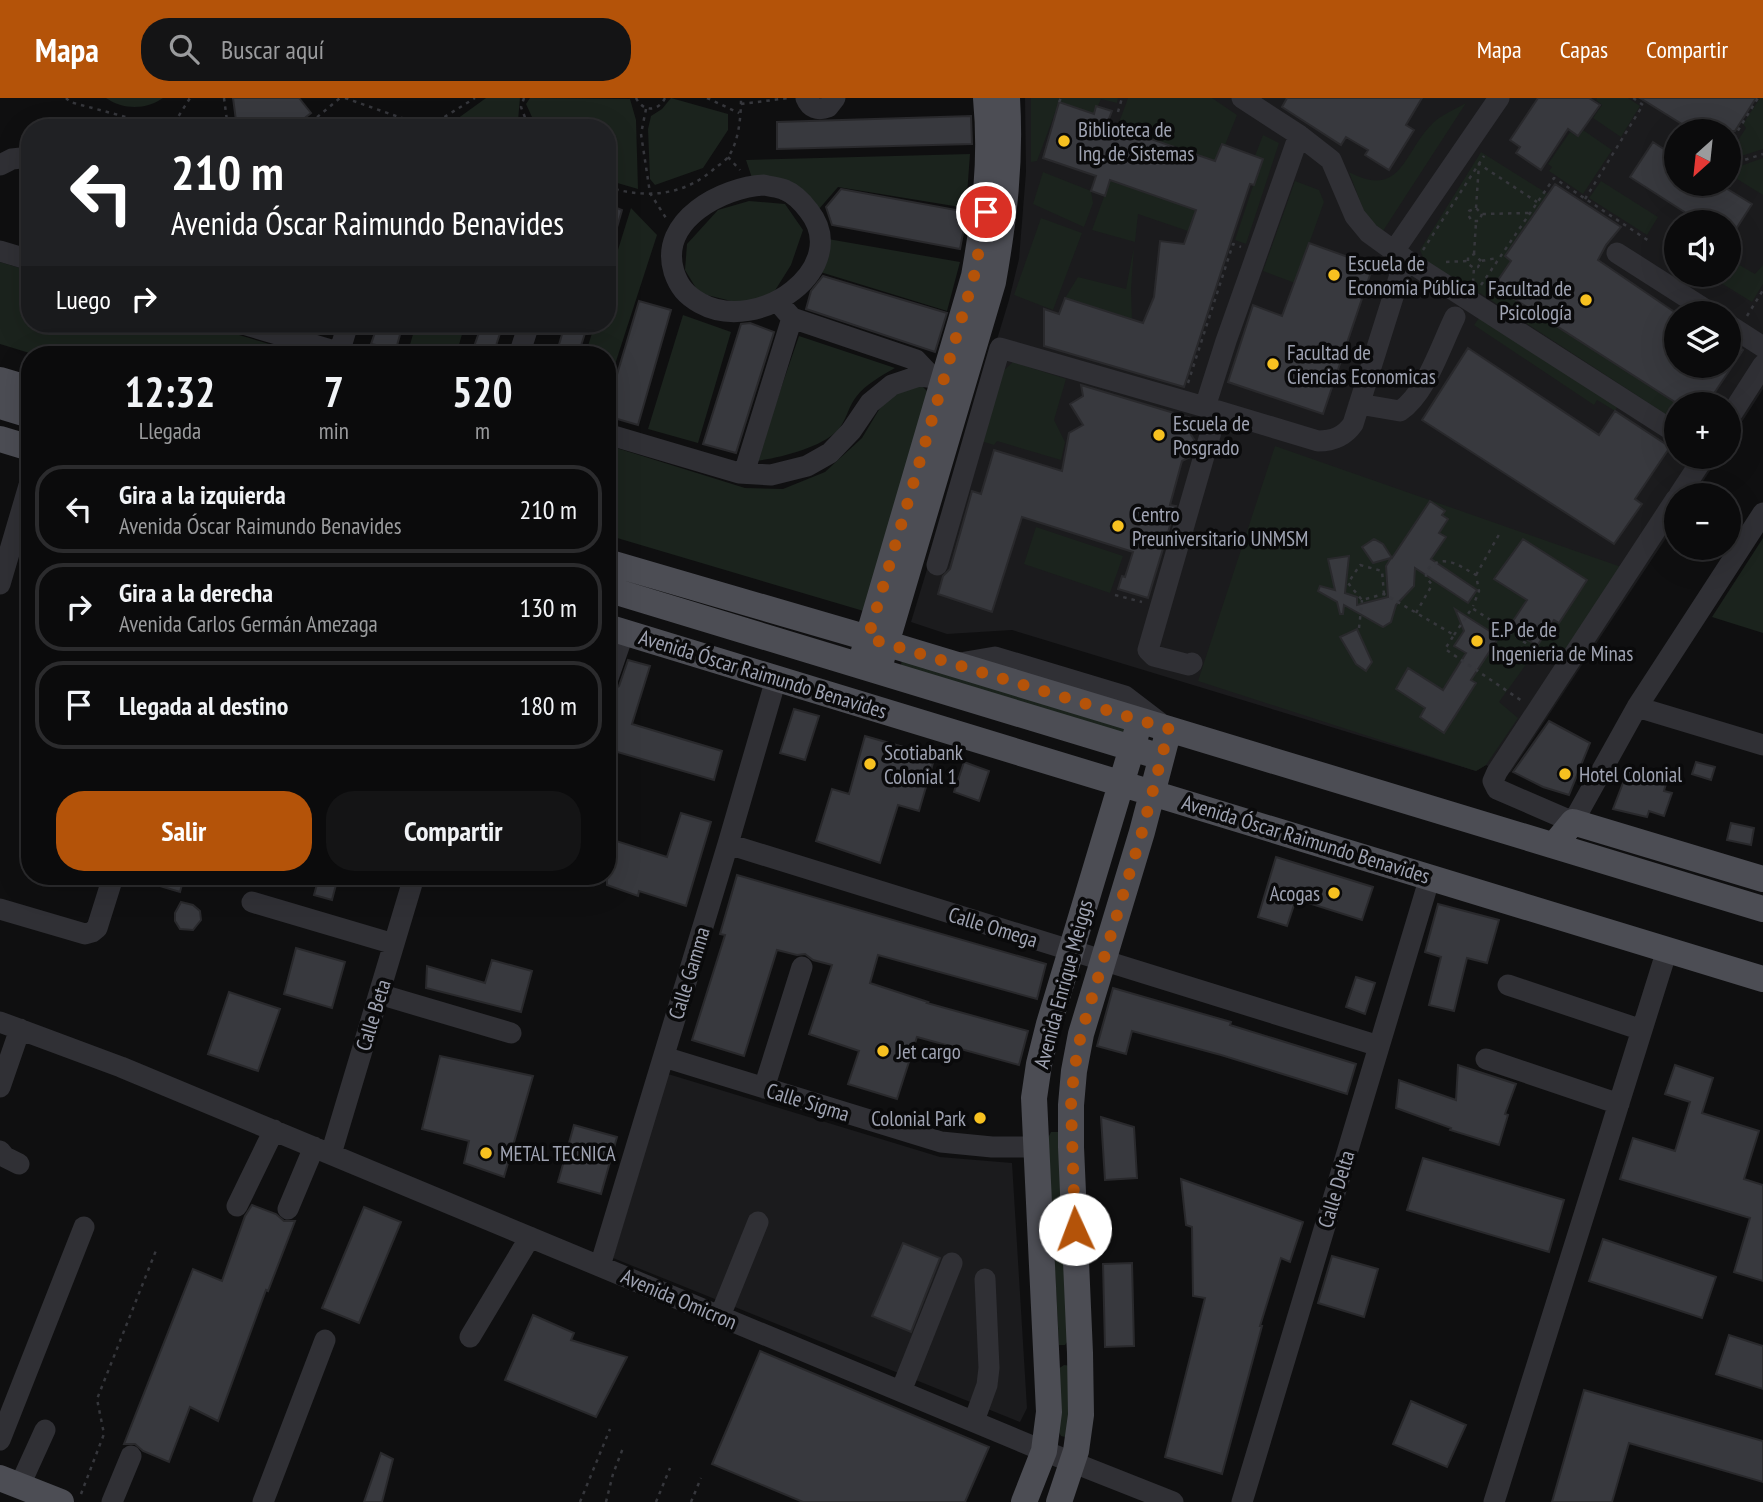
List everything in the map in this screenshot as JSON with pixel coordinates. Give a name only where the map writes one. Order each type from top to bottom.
[{"type":"main road","points":[[877,640],[939,378],[974,276],[986,212],[990,138],[986,98]]},
{"type":"main road","points":[[869,668],[993,282],[1004,219],[1010,145],[1007,98]]},
{"type":"main road","points":[[0,380],[21,386]]},
{"type":"main road","points":[[0,405],[21,412]]},
{"type":"main road","points":[[0,439],[21,445]]},
{"type":"main road","points":[[616,565],[877,640],[1763,909]]},
{"type":"main road","name":"Avenida Óscar Raimundo Benavides","points":[[616,592],[1162,757]]},
{"type":"main road","name":"Avenida Óscar Raimundo Benavides","points":[[616,631],[1763,979]]},
{"type":"main road","name":"Avenida Enrique Meiggs","points":[[1024,1502],[1044,1451],[1049,1412],[1034,1098],[1039,1065],[1070,951],[1140,721]]},
{"type":"main road","name":"Avenida Enrique Meiggs","points":[[1059,1502],[1073,1462],[1081,1415],[1071,1105],[1081,1034],[1169,729]]},
{"type":"main road","points":[[1554,845],[1573,822],[1763,879]]},
{"type":"main road","points":[[1048,1355],[1080,1353]]},
{"type":"main road","points":[[10,1481],[61,1502]]},
{"type":"street","points":[[806,98],[810,105],[819,109],[828,107],[835,98]]},
{"type":"street","points":[[1242,98],[1299,135],[1331,160],[1354,216],[1369,233],[1407,254],[1664,425]]},
{"type":"street","points":[[937,565],[1000,348],[1318,441],[1338,438],[1348,431],[1407,254],[1499,98]]},
{"type":"street","points":[[1192,663],[1154,656],[1148,650],[1226,341],[1299,135]]},
{"type":"street","points":[[0,165],[21,158]]},
{"type":"street","points":[[744,473],[785,310],[811,271],[819,253],[813,216],[802,202],[786,190],[764,185],[730,191],[710,201],[690,216],[678,230],[672,247],[672,266],[678,284],[688,297],[708,308],[732,314],[760,309],[785,310],[916,360],[939,378]]},
{"type":"street","points":[[0,251],[21,257]]},
{"type":"street","points":[[1617,253],[1692,301]]},
{"type":"street","points":[[1359,404],[1400,411],[1409,405],[1419,391],[1455,317]]},
{"type":"street","points":[[277,333],[318,346]]},
{"type":"street","points":[[1741,333],[1763,347]]},
{"type":"street","points":[[1741,399],[1763,365]]},
{"type":"street","points":[[616,436],[744,473],[771,475],[807,466],[830,453],[851,431],[870,403],[892,385],[919,376],[939,378]]},
{"type":"street","points":[[0,584],[21,513]]},
{"type":"street","points":[[1664,518],[1536,710],[1493,782],[1497,789],[1573,822],[1637,707],[1763,513]]},
{"type":"street","points":[[953,664],[995,657],[1125,696],[1169,729]]},
{"type":"street","name":"Calle Gamma","points":[[600,1266],[776,679]]},
{"type":"street","points":[[1637,707],[1763,745]]},
{"type":"street","name":"Calle Omega","points":[[728,844],[1379,1046]]},
{"type":"street","name":"Calle Delta","points":[[1242,1502],[1430,877]]},
{"type":"street","points":[[0,909],[85,934],[97,928],[110,885]]},
{"type":"street","name":"Calle Beta","points":[[288,1209],[323,1151],[379,994],[412,885]]},
{"type":"street","points":[[252,902],[394,944]]},
{"type":"street","points":[[1494,1502],[1667,950]]},
{"type":"street","points":[[764,1088],[802,967]]},
{"type":"street","points":[[1508,985],[1642,1030]]},
{"type":"street","points":[[379,994],[511,1033]]},
{"type":"street","points":[[0,1087],[10,1025]]},
{"type":"street","name":"Avenida Omicron","points":[[10,1025],[274,1130],[1044,1451],[1173,1502]]},
{"type":"street","name":"Calle Sigma","points":[[664,1057],[941,1142],[992,1147],[1037,1147]]},
{"type":"street","points":[[1486,1059],[1619,1104]]},
{"type":"street","points":[[237,1206],[274,1130]]},
{"type":"street","points":[[0,1152],[19,1164]]},
{"type":"street","points":[[720,1316],[758,1222]]},
{"type":"street","points":[[0,1440],[84,1227]]},
{"type":"street","points":[[470,1337],[530,1237]]},
{"type":"street","points":[[901,1391],[952,1263]]},
{"type":"street","points":[[974,1422],[987,1385],[989,1368],[985,1279]]},
{"type":"street","points":[[263,1502],[325,1340]]},
{"type":"street","points":[[10,1481],[45,1430]]},
{"type":"street","points":[[112,1502],[131,1456]]},
{"type":"path","points":[[66,98],[70,102],[134,119]]},
{"type":"path","points":[[176,119],[190,98]]},
{"type":"path","points":[[224,98],[227,119]]},
{"type":"path","points":[[315,119],[342,98],[403,119]]},
{"type":"path","points":[[443,119],[475,98]]},
{"type":"path","points":[[524,98],[521,107],[526,119]]},
{"type":"path","points":[[636,98],[638,103],[646,108],[657,108],[665,98]]},
{"type":"path","points":[[708,98],[741,114]]},
{"type":"path","points":[[616,190],[659,195],[681,190],[704,178],[728,157],[741,114],[741,98]]},
{"type":"path","points":[[741,104],[792,98]]},
{"type":"path","points":[[1118,112],[1122,98]]},
{"type":"path","points":[[1585,199],[1643,105],[1633,98]]},
{"type":"path","points":[[1741,126],[1758,98]]},
{"type":"path","points":[[646,108],[642,134],[650,193],[667,219],[678,230]]},
{"type":"path","points":[[1741,161],[1763,154]]},
{"type":"path","points":[[1407,254],[1484,155]]},
{"type":"path","points":[[1479,164],[1537,202]]},
{"type":"path","points":[[1479,164],[1476,208],[1482,214],[1530,213]]},
{"type":"path","points":[[1475,293],[1553,178],[1648,241]]},
{"type":"path","points":[[1476,208],[1468,215],[1469,219],[1476,222]]},
{"type":"path","points":[[1481,261],[1474,254],[1476,222],[1482,214]]},
{"type":"path","points":[[1194,385],[1188,384],[1233,244]]},
{"type":"path","points":[[1474,254],[1468,257],[1468,264],[1474,268],[1478,267],[1481,261]]},
{"type":"path","points":[[1481,261],[1499,258]]},
{"type":"path","points":[[1741,319],[1763,290]]},
{"type":"path","points":[[1501,531],[1476,575],[1479,591],[1472,607],[1445,649],[1536,710]]},
{"type":"path","points":[[1416,613],[1432,586],[1425,573],[1432,564],[1447,559],[1476,575]]},
{"type":"path","points":[[1359,628],[1362,600],[1348,583],[1360,565],[1382,570],[1384,594]]},
{"type":"path","points":[[1362,600],[1384,594],[1454,635]]},
{"type":"path","points":[[1472,607],[1564,668]]},
{"type":"path","points":[[84,1485],[104,1434],[97,1399],[157,1248]]},
{"type":"path","points":[[580,1502],[610,1429]]},
{"type":"path","points":[[606,1502],[623,1448]]},
{"type":"path","points":[[656,1502],[670,1468]]},
{"type":"path","points":[[691,1502],[701,1478]]},
{"type":"shaded area","points":[[106,98],[163,98],[149,105],[134,107],[120,105]]},
{"type":"shaded area","points":[[486,98],[520,98],[518,119],[457,119]]},
{"type":"shaded area","points":[[530,98],[630,99],[636,120],[638,189],[616,183],[616,119],[533,119],[526,104]]},
{"type":"shaded area","points":[[671,98],[728,114],[728,130],[703,168],[655,185],[650,179],[648,129],[651,116],[662,109]]},
{"type":"shaded area","points":[[1025,98],[1763,98],[1763,389],[1741,423],[1741,392],[1664,392],[1664,469],[1711,469],[1702,483],[1664,483],[1664,541],[1511,772],[1503,774],[1486,765],[1476,771],[1012,630],[947,634],[911,622],[1009,300],[1019,259],[1026,172]]},
{"type":"shaded area","points":[[1031,98],[1118,98],[1117,103],[1101,99],[1094,114],[1059,102],[1037,161],[1031,162]]},
{"type":"shaded area","points":[[1128,98],[1212,98],[1237,115],[1225,145],[1221,144],[1215,161],[1117,128]]},
{"type":"shaded area","points":[[1597,98],[1628,98],[1640,106],[1621,137],[1593,118],[1602,105]]},
{"type":"shaded area","points":[[1760,98],[1763,98],[1763,149],[1741,156],[1741,136],[1746,128],[1743,124]]},
{"type":"shaded area","points":[[1466,103],[1383,231],[1366,217],[1349,172],[1367,179],[1380,180],[1391,176],[1400,169],[1433,123]]},
{"type":"shaded area","points":[[1583,130],[1612,150],[1583,194],[1549,171],[1552,167],[1548,164],[1570,132],[1578,137]]},
{"type":"shaded area","points":[[1263,135],[1279,143],[1246,244],[1235,240],[1262,159],[1255,156]]},
{"type":"shaded area","points":[[1481,152],[1548,194],[1505,256],[1511,261],[1494,286],[1664,395],[1664,413],[1480,293],[1478,295],[1425,262],[1420,250]]},
{"type":"shaded area","points":[[970,154],[966,208],[838,187],[819,209],[752,178],[746,160]]},
{"type":"shaded area","points":[[1763,158],[1763,195],[1741,181],[1741,166]]},
{"type":"shaded area","points":[[1043,172],[1091,191],[1093,203],[1084,227],[1033,204]]},
{"type":"shaded area","points":[[1110,180],[1196,210],[1188,231],[1138,214],[1135,242],[1092,230]]},
{"type":"shaded area","points":[[1295,181],[1319,190],[1324,202],[1295,283],[1263,271]]},
{"type":"shaded area","points":[[1601,181],[1658,217],[1647,235],[1589,198]]},
{"type":"shaded area","points":[[749,201],[785,204],[803,230],[791,265],[769,300],[735,302],[699,293],[685,270],[687,244],[718,210]]},
{"type":"shaded area","points":[[631,208],[657,235],[616,361],[616,346],[588,346],[592,333],[616,333],[616,256]]},
{"type":"shaded area","points":[[1041,218],[1082,233],[1053,310],[1014,295]]},
{"type":"shaded area","points":[[828,239],[960,262],[947,311],[817,271]]},
{"type":"shaded area","points":[[1134,247],[1132,319],[1065,298],[1078,277],[1126,289]]},
{"type":"shaded area","points":[[0,262],[21,268],[21,333],[232,333],[276,346],[21,346],[21,350],[0,344]]},
{"type":"shaded area","points":[[1763,265],[1763,284],[1752,302],[1728,287],[1741,287],[1741,266],[1755,274]]},
{"type":"shaded area","points":[[683,315],[731,332],[698,443],[648,429]]},
{"type":"shaded area","points":[[1481,315],[1619,404],[1615,411],[1597,400],[1594,405],[1474,325]]},
{"type":"shaded area","points":[[413,333],[462,333],[459,346],[410,346]]},
{"type":"shaded area","points":[[799,336],[895,368],[860,392],[840,427],[830,437],[799,451],[756,461]]},
{"type":"shaded area","points":[[1013,362],[1066,379],[1054,420],[1065,442],[1061,460],[997,441],[994,445],[981,441],[1002,372]]},
{"type":"shaded area","points":[[921,385],[929,393],[867,612],[616,538],[616,448],[745,488],[783,489],[825,472],[862,438],[886,398]]},
{"type":"shaded area","points":[[1275,446],[1630,570],[1561,662],[1538,648],[1499,702],[1518,718],[1486,765],[1476,771],[1198,681]]},
{"type":"shaded area","points":[[1036,527],[1123,556],[1110,593],[1024,564]]},
{"type":"shaded area","points":[[1763,538],[1763,633],[1712,617]]},
{"type":"shaded area","points":[[902,659],[1125,727],[1123,738],[900,671]]},
{"type":"shaded area","points":[[668,1074],[940,1157],[1012,1163],[1027,1408],[1020,1422],[613,1258]]},
{"type":"shaded area","points":[[1051,1132],[1058,1132],[1070,1338],[1065,1345],[1059,1345],[1048,1138]]},
{"type":"shaded area","points":[[1064,1365],[1072,1366],[1070,1438],[1061,1436],[1056,1426],[1055,1371]]},
{"type":"building","points":[[233,98],[299,98],[311,113],[303,119],[236,119]]},
{"type":"building","points":[[1287,98],[1422,98],[1406,125],[1414,130],[1389,170],[1365,155],[1368,150],[1346,137],[1341,145],[1282,107]]},
{"type":"building","points":[[1538,98],[1589,98],[1600,105],[1578,136],[1568,129],[1541,170],[1516,153],[1520,147],[1510,140]]},
{"type":"building","points":[[1640,98],[1756,98],[1741,122],[1741,119],[1674,119]]},
{"type":"building","points":[[1059,102],[1094,114],[1096,106],[1112,111],[1107,124],[1215,161],[1222,144],[1263,159],[1254,185],[1250,184],[1184,387],[1044,346],[1044,309],[1059,314],[1065,298],[1143,323],[1154,297],[1160,241],[1184,244],[1196,210],[1110,180],[1105,196],[1091,191],[1096,176],[1043,158]]},
{"type":"building","points":[[971,116],[972,144],[777,149],[777,122]]},
{"type":"building","points":[[1653,142],[1664,149],[1664,196],[1739,196],[1752,204],[1741,221],[1741,210],[1681,210],[1630,177]]},
{"type":"building","name":"Facultad de Psicología","points":[[1555,184],[1621,227],[1598,260],[1664,305],[1664,378],[1724,378],[1715,392],[1664,392],[1664,395],[1494,286],[1511,261],[1505,256]]},
{"type":"building","points":[[841,189],[967,212],[960,249],[832,225],[826,207]]},
{"type":"building","points":[[616,208],[622,210],[616,231]]},
{"type":"building","points":[[1309,243],[1373,266],[1323,414],[1228,382],[1253,305],[1282,316]]},
{"type":"building","points":[[823,276],[947,313],[935,352],[806,309],[811,291]]},
{"type":"building","points":[[639,301],[671,310],[638,425],[616,419],[616,378]]},
{"type":"building","points":[[750,323],[774,332],[736,453],[703,444],[741,324]]},
{"type":"building","points":[[375,333],[400,333],[397,346],[371,344]]},
{"type":"building","points":[[479,333],[500,333],[496,346],[474,346]]},
{"type":"building","points":[[562,333],[585,333],[581,346],[559,346]]},
{"type":"building","points":[[1468,348],[1599,435],[1615,411],[1664,443],[1664,456],[1635,499],[1642,504],[1614,544],[1422,420]]},
{"type":"building","points":[[1081,385],[1194,419],[1190,433],[1195,441],[1190,457],[1182,461],[1170,505],[1176,506],[1148,598],[1118,589],[1133,552],[1022,517],[992,612],[938,594],[943,576],[950,569],[972,491],[981,494],[994,450],[1062,471],[1069,433],[1083,425],[1070,404],[1083,396]]},
{"type":"building","points":[[1430,501],[1445,511],[1442,515],[1448,519],[1439,533],[1446,537],[1431,559],[1477,590],[1468,603],[1415,568],[1414,586],[1396,605],[1391,622],[1383,627],[1344,605],[1343,614],[1340,614],[1337,602],[1318,591],[1320,586],[1335,590],[1328,559],[1349,556],[1345,593],[1357,597],[1357,605],[1388,597],[1386,566],[1391,558],[1373,563],[1362,547],[1374,539],[1383,544],[1392,558]]},
{"type":"building","points":[[1523,539],[1587,580],[1559,623],[1554,620],[1537,646],[1509,627],[1527,600],[1494,579]]},
{"type":"building","points":[[1455,609],[1499,637],[1471,680],[1476,683],[1444,733],[1420,717],[1425,708],[1396,689],[1408,668],[1443,690],[1466,653],[1454,646],[1464,631]]},
{"type":"building","points":[[1357,629],[1372,662],[1366,671],[1356,664],[1340,637]]},
{"type":"building","points":[[628,660],[650,666],[632,724],[722,751],[714,780],[616,752],[616,688]]},
{"type":"building","points":[[794,709],[819,716],[805,760],[780,753]]},
{"type":"building","points":[[1549,721],[1590,743],[1569,795],[1543,787],[1513,772]]},
{"type":"building","points":[[865,736],[935,756],[919,811],[898,805],[880,863],[816,841],[832,789],[849,794]]},
{"type":"building","points":[[964,762],[989,771],[979,801],[954,792]]},
{"type":"building","points":[[1696,762],[1715,767],[1711,780],[1692,774]]},
{"type":"building","points":[[1628,770],[1667,780],[1664,791],[1672,793],[1664,816],[1649,811],[1647,817],[1613,809]]},
{"type":"building","points":[[681,813],[711,822],[686,906],[639,891],[638,896],[607,885],[616,885],[616,841],[667,857]]},
{"type":"building","points":[[1731,823],[1754,828],[1751,845],[1727,840]]},
{"type":"building","points":[[1276,857],[1373,887],[1362,920],[1296,899],[1287,926],[1258,917]]},
{"type":"building","points":[[737,875],[1046,964],[1037,999],[878,955],[870,983],[927,1003],[1028,1031],[1019,1065],[917,1037],[897,1099],[848,1084],[859,1051],[809,1034],[832,965],[813,960],[805,954],[797,955],[777,950],[744,1056],[692,1040],[725,935],[720,934]]},
{"type":"building","points":[[157,885],[182,885],[180,892]]},
{"type":"building","points":[[317,885],[336,885],[332,900],[314,895]]},
{"type":"building","points":[[181,902],[193,905],[200,911],[201,920],[193,930],[180,929],[175,921],[175,913]]},
{"type":"building","points":[[1438,904],[1499,920],[1487,963],[1467,958],[1454,1011],[1429,1005],[1441,957],[1425,952]]},
{"type":"building","points":[[296,948],[345,962],[332,1008],[284,994]]},
{"type":"building","points":[[492,960],[532,971],[521,1012],[426,988],[427,966],[485,983]]},
{"type":"building","points":[[1356,977],[1375,983],[1365,1014],[1346,1007]]},
{"type":"building","points":[[1113,988],[1231,1022],[1230,1025],[1356,1064],[1347,1094],[1132,1031],[1126,1054],[1097,1046]]},
{"type":"building","points":[[229,992],[280,1009],[258,1071],[208,1054]]},
{"type":"building","points":[[440,1056],[533,1076],[504,1177],[464,1163],[469,1141],[422,1129]]},
{"type":"building","points":[[1458,1065],[1516,1084],[1505,1114],[1508,1115],[1499,1145],[1450,1130],[1451,1128],[1396,1108],[1399,1080],[1456,1100]]},
{"type":"building","points":[[1675,1065],[1713,1078],[1702,1113],[1759,1131],[1744,1179],[1763,1185],[1763,1281],[1734,1272],[1750,1218],[1620,1179],[1633,1138],[1675,1151],[1690,1102],[1665,1094]]},
{"type":"building","points":[[1101,1117],[1134,1127],[1137,1178],[1105,1180]]},
{"type":"building","points":[[574,1125],[617,1137],[601,1194],[558,1182]]},
{"type":"building","points":[[1423,1158],[1564,1200],[1549,1252],[1407,1210]]},
{"type":"building","points":[[1181,1179],[1303,1222],[1290,1262],[1281,1258],[1260,1326],[1222,1474],[1165,1457],[1205,1298],[1193,1296],[1192,1227],[1186,1225]]},
{"type":"building","points":[[252,1205],[276,1214],[284,1221],[295,1221],[268,1291],[266,1290],[218,1421],[190,1407],[169,1462],[143,1451],[135,1444],[124,1444],[193,1269],[222,1281],[245,1216]]},
{"type":"building","points":[[364,1207],[401,1222],[359,1323],[322,1308]]},
{"type":"building","points":[[1603,1239],[1716,1277],[1702,1318],[1589,1281]]},
{"type":"building","points":[[903,1243],[940,1258],[911,1332],[872,1316]]},
{"type":"building","points":[[1332,1256],[1378,1269],[1364,1317],[1318,1303]]},
{"type":"building","points":[[1132,1263],[1134,1346],[1105,1347],[1103,1264]]},
{"type":"building","points":[[533,1315],[574,1333],[571,1340],[627,1357],[596,1417],[505,1380]]},
{"type":"building","points":[[1729,1335],[1763,1346],[1763,1389],[1716,1374]]},
{"type":"building","points":[[760,1351],[989,1447],[965,1502],[803,1502],[712,1464]]},
{"type":"building","points":[[1584,1390],[1763,1441],[1763,1482],[1629,1443],[1612,1502],[1552,1502]]},
{"type":"building","points":[[1411,1401],[1466,1425],[1447,1467],[1393,1444]]},
{"type":"building","points":[[381,1453],[393,1459],[382,1502],[364,1502]]},
{"type":"place","name":"Biblioteca de Ing. de Sistemas","points":[[1064,141]]},
{"type":"place","name":"Escuela de Economia Pública","points":[[1334,275]]},
{"type":"place","name":"Facultad de Psicología","points":[[1586,300]]},
{"type":"place","name":"Facultad de Ciencias Economicas","points":[[1273,364]]},
{"type":"place","name":"Escuela de Posgrado","points":[[1159,435]]},
{"type":"place","name":"Centro Preuniversitario UNMSM","points":[[1118,526]]},
{"type":"place","name":"E.P de de Ingenieria de Minas","points":[[1477,641]]},
{"type":"place","name":"Scotiabank Colonial 1","points":[[870,764]]},
{"type":"place","name":"Hotel Colonial","points":[[1565,774]]},
{"type":"place","name":"Acogas","points":[[1334,893]]},
{"type":"place","name":"Jet cargo","points":[[883,1051]]},
{"type":"place","name":"Colonial Park","points":[[980,1118]]},
{"type":"place","name":"METAL TECNICA","points":[[486,1153]]},
{"type":"route","points":[[986,212],[974,276],[868,638],[1169,729],[1142,832],[1081,1034],[1074,1071],[1071,1147],[1075,1229]]}]
